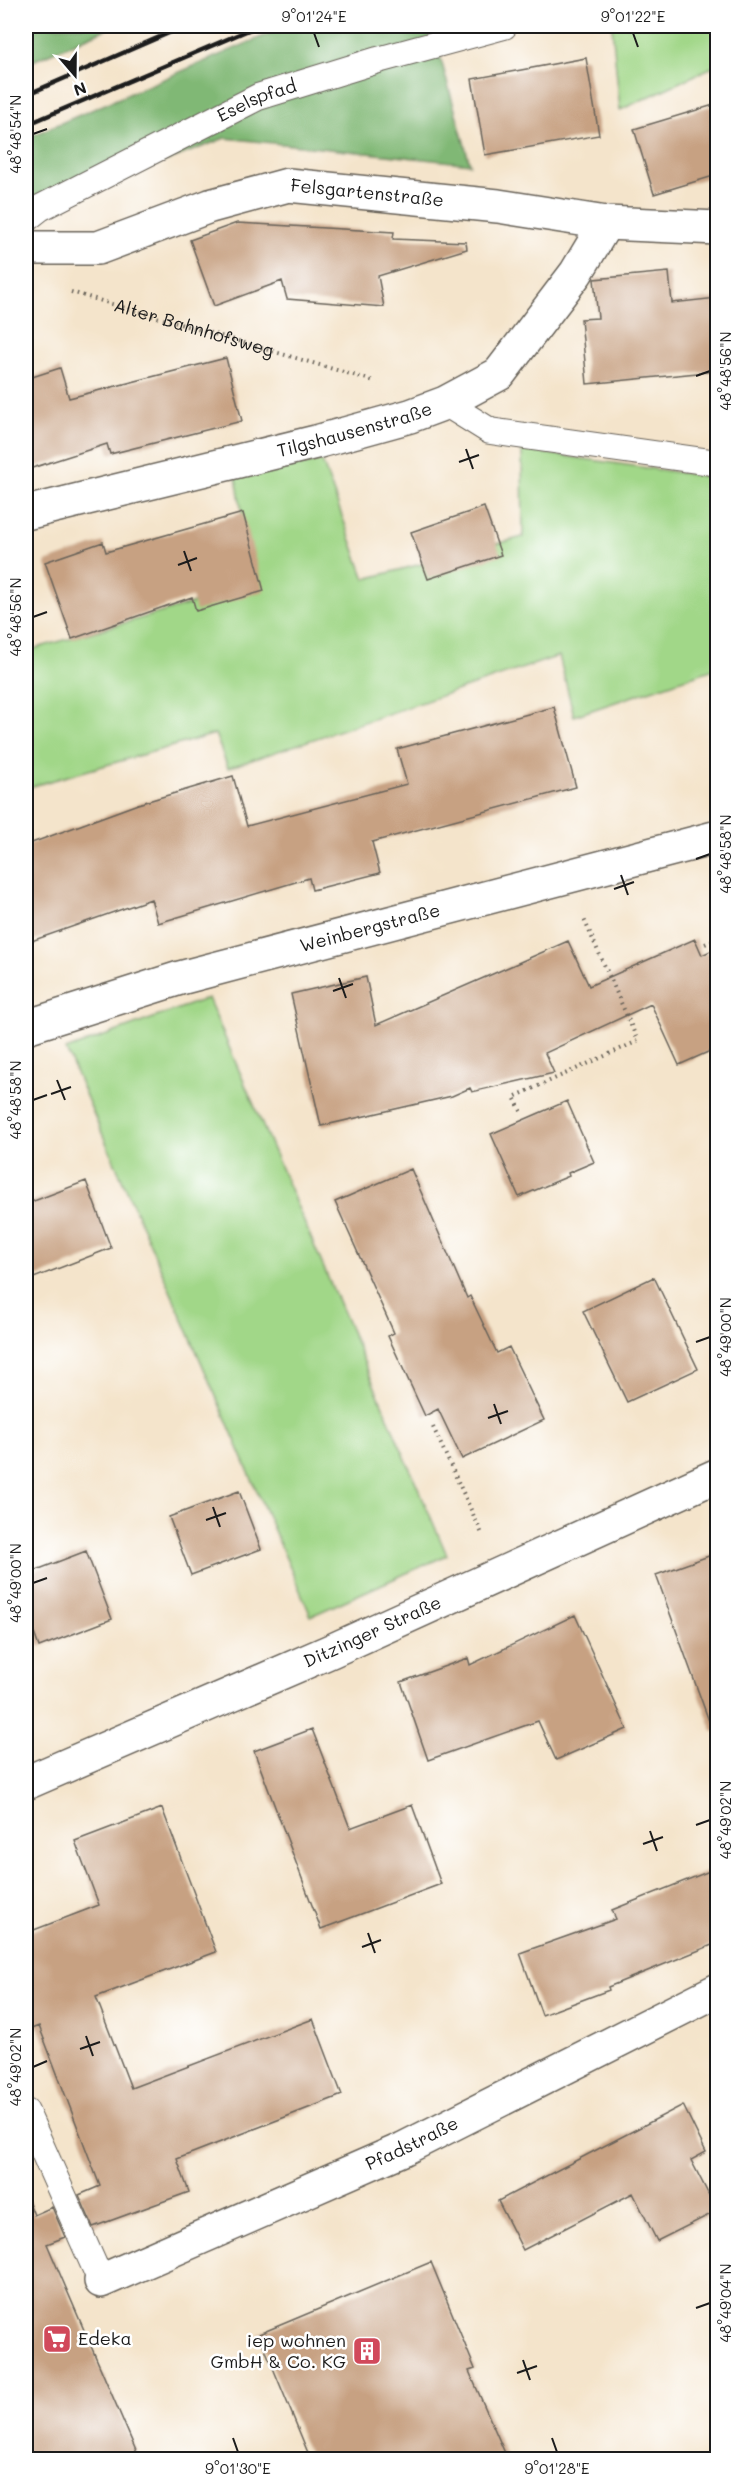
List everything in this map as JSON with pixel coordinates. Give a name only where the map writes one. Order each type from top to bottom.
[{"type":"street","name":"Felsgartenstraße","points":[[28,238],[98,248],[210,206],[288,185],[498,206],[606,223],[717,228]]},
{"type":"street","name":"Tilgshausenstraße","points":[[26,513],[316,442],[410,416],[445,403],[499,374],[576,273],[606,223]]},
{"type":"street","name":"Weinbergstraße","points":[[26,1028],[180,978],[717,837]]},
{"type":"street","name":"Ditzinger Straße","points":[[26,1783],[500,1575],[717,1475]]},
{"type":"street","name":"Pfadstraße","points":[[101,2281],[403,2149],[717,1990]]},
{"type":"lane","name":"Eselspfad","points":[[28,238],[40,208],[258,97],[378,60],[504,26]]},
{"type":"lane","points":[[445,403],[490,431],[717,463]]},
{"type":"lane","points":[[26,2112],[101,2281]]},
{"type":"path","name":"Alter Bahnhofsweg","points":[[28,238],[73,294],[371,380]]},
{"type":"path","points":[[521,1111],[514,1097],[638,1041],[565,878]]},
{"type":"path","points":[[705,944],[717,939]]},
{"type":"path","points":[[434,1427],[500,1575]]},
{"type":"green space","points":[[26,26],[113,26],[26,64]]},
{"type":"green space","points":[[287,26],[493,26],[438,49],[470,164],[225,138],[64,201],[26,201],[26,138]]},
{"type":"green space","points":[[717,26],[717,65],[620,110],[612,27]]},
{"type":"green space","points":[[522,450],[717,478],[717,668],[574,716],[559,656],[228,768],[215,734],[26,788],[26,651],[254,586],[236,477],[322,461],[365,579],[523,537]]},
{"type":"green space","points":[[208,998],[447,1555],[311,1616],[66,1050]]},
{"type":"building","points":[[586,58],[599,135],[485,155],[472,79]]},
{"type":"building","points":[[717,104],[717,175],[654,194],[634,129]]},
{"type":"building","points":[[237,223],[394,232],[393,239],[466,242],[467,249],[378,276],[384,307],[287,299],[282,281],[214,306],[190,240]]},
{"type":"building","points":[[669,272],[672,303],[717,298],[717,371],[587,384],[581,319],[598,318],[594,279]]},
{"type":"building","points":[[226,358],[242,421],[110,454],[107,444],[26,470],[26,379],[60,368],[69,398]]},
{"type":"building","points":[[484,507],[501,555],[428,579],[411,532]]},
{"type":"building","points":[[243,513],[264,591],[196,611],[192,597],[72,639],[45,562],[103,542],[106,552]]},
{"type":"building","points":[[554,707],[576,787],[372,842],[380,873],[312,890],[309,878],[158,923],[151,899],[26,943],[26,845],[138,804],[233,776],[247,826],[407,784],[397,749]]},
{"type":"building","points":[[695,939],[702,955],[717,948],[717,1048],[679,1065],[651,1004],[545,1053],[554,1073],[472,1092],[470,1088],[452,1096],[321,1126],[291,994],[366,977],[376,1025],[568,941],[589,986]]},
{"type":"building","points":[[567,1101],[594,1162],[568,1173],[569,1176],[519,1197],[491,1134]]},
{"type":"building","points":[[411,1169],[467,1298],[470,1296],[497,1353],[509,1347],[544,1420],[462,1459],[438,1409],[425,1416],[388,1336],[394,1333],[335,1202]]},
{"type":"building","points":[[86,1181],[111,1248],[26,1281],[26,1204]]},
{"type":"building","points":[[654,1277],[698,1369],[627,1402],[583,1311]]},
{"type":"building","points":[[239,1491],[261,1549],[191,1575],[169,1517]]},
{"type":"building","points":[[86,1551],[112,1619],[39,1647],[26,1611],[26,1574]]},
{"type":"building","points":[[717,1553],[717,1731],[713,1732],[656,1575]]},
{"type":"building","points":[[575,1615],[627,1729],[556,1760],[538,1721],[428,1760],[401,1682],[468,1658],[470,1665]]},
{"type":"building","points":[[312,1729],[350,1828],[412,1805],[441,1884],[321,1929],[254,1751]]},
{"type":"building","points":[[162,1808],[216,1952],[96,1997],[131,2088],[313,2019],[342,2095],[177,2159],[189,2192],[93,2227],[79,2195],[100,2186],[39,2026],[26,2031],[26,1933],[99,1905],[75,1841]]},
{"type":"building","points":[[717,1868],[717,1943],[608,1987],[609,1990],[542,2015],[520,1953],[616,1919],[612,1910]]},
{"type":"building","points":[[683,2105],[706,2152],[691,2160],[717,2211],[657,2241],[633,2193],[523,2250],[498,2201]]},
{"type":"building","name":"Edeka","points":[[26,2195],[34,2215],[52,2207],[65,2237],[47,2244],[140,2460],[26,2460]]},
{"type":"building","name":"iep wohnen GmbH & Co. KG","points":[[431,2262],[475,2369],[469,2371],[508,2460],[311,2460],[259,2334]]},
{"type":"railway","points":[[26,95],[185,26]]},
{"type":"railway","points":[[26,125],[258,26]]},
{"type":"place","name":"Edeka","points":[[57,2339]]},
{"type":"place","name":"iep wohnen GmbH & Co. KG","points":[[367,2351]]}]
